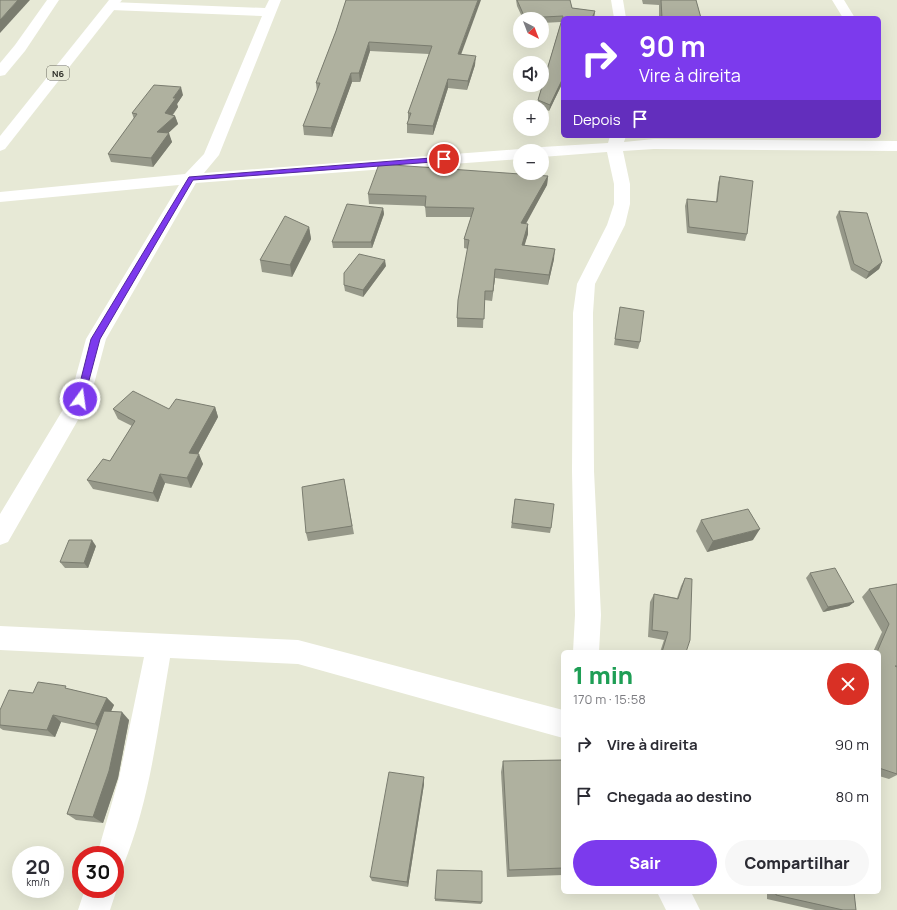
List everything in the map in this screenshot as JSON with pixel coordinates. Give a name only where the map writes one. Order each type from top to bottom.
[{"type":"main road","points":[[0,72],[20,48],[53,0]]},
{"type":"main road","points":[[617,0],[620,16]]},
{"type":"main road","points":[[838,0],[847,16]]},
{"type":"main road","points":[[0,535],[80,399],[96,339],[191,178],[211,155],[272,6],[114,3]]},
{"type":"main road","name":"N6","points":[[0,146],[114,3]]},
{"type":"main road","points":[[586,650],[588,615],[583,471],[583,313],[586,284],[616,225],[622,204],[622,184],[616,141]]},
{"type":"main road","points":[[549,151],[616,141],[654,144],[876,141],[897,146]]},
{"type":"main road","points":[[0,197],[191,178],[513,155]]},
{"type":"main road","points":[[0,638],[298,652],[561,723]]},
{"type":"main road","points":[[115,846],[141,743],[160,646]]},
{"type":"main road","points":[[674,894],[684,910]]},
{"type":"main road","points":[[94,910],[98,898]]},
{"type":"building","points":[[0,0],[18,0],[0,20]]},
{"type":"building","points":[[346,0],[478,0],[458,54],[476,56],[468,81],[448,79],[433,126],[407,124],[411,113],[408,113],[432,46],[369,42],[359,73],[351,73],[331,128],[303,126],[320,83],[316,83]]},
{"type":"building","points":[[517,0],[570,0],[572,8],[595,11],[593,16],[549,17],[549,12],[522,12]]},
{"type":"building","points":[[661,0],[696,0],[700,16],[662,16]]},
{"type":"building","points":[[561,23],[561,82],[550,105],[549,100],[538,100],[540,92],[549,92],[549,63]]},
{"type":"building","points":[[154,85],[181,87],[173,98],[176,98],[165,113],[175,116],[157,132],[169,133],[151,158],[108,154],[137,114],[132,113]]},
{"type":"building","points":[[379,164],[513,174],[513,180],[546,180],[521,223],[528,224],[522,245],[555,249],[549,275],[495,269],[493,291],[485,291],[484,319],[457,318],[458,300],[469,240],[464,239],[474,208],[425,207],[426,196],[368,194]]},
{"type":"building","points":[[720,176],[753,181],[747,234],[689,227],[687,199],[717,202]]},
{"type":"building","points":[[347,204],[383,208],[371,242],[332,242]]},
{"type":"building","points":[[839,211],[867,213],[882,262],[869,272],[854,264]]},
{"type":"building","points":[[285,216],[309,227],[290,265],[260,260]]},
{"type":"building","points":[[359,254],[385,260],[363,290],[344,285],[344,273]]},
{"type":"building","points":[[620,307],[644,311],[640,342],[615,339]]},
{"type":"building","points":[[133,391],[169,409],[176,399],[215,407],[189,453],[199,454],[187,478],[160,474],[153,493],[87,480],[103,459],[110,461],[135,421],[113,409]]},
{"type":"building","points":[[344,479],[352,526],[306,533],[302,487]]},
{"type":"building","points":[[515,499],[554,504],[551,528],[512,523]]},
{"type":"building","points":[[748,509],[760,529],[713,541],[701,520]]},
{"type":"building","points":[[69,540],[92,540],[84,563],[60,562]]},
{"type":"building","points":[[835,568],[854,602],[828,607],[810,573]]},
{"type":"building","points":[[685,578],[692,579],[690,640],[687,650],[663,650],[668,632],[652,630],[654,594],[678,599]]},
{"type":"building","points":[[897,584],[897,666],[895,666],[897,667],[897,774],[881,769],[881,650],[878,650],[889,624],[869,589]]},
{"type":"building","points":[[38,682],[66,686],[65,688],[107,698],[95,724],[53,715],[47,730],[0,725],[0,710],[9,690],[33,693]]},
{"type":"building","points":[[104,711],[122,712],[109,771],[93,817],[67,814]]},
{"type":"building","points":[[561,760],[561,868],[509,870],[503,761]]},
{"type":"building","points":[[389,772],[424,777],[407,882],[370,877]]},
{"type":"building","points":[[437,870],[482,871],[482,902],[435,899]]},
{"type":"building","points":[[854,894],[856,910],[843,910],[776,895]]},
{"type":"route","points":[[80,399],[96,339],[191,178],[444,159]]}]
